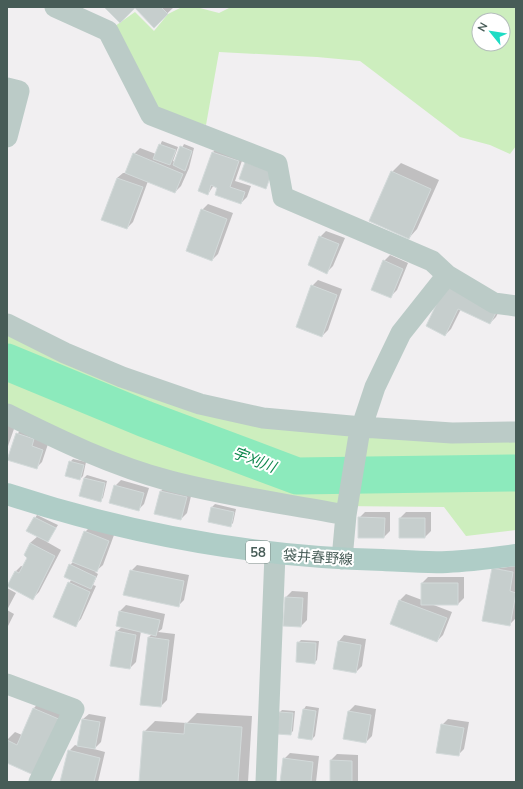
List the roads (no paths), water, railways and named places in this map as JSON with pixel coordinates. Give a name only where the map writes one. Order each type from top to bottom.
[{"type":"main road","name":"袋井春野線","points":[[7,494],[134,530],[214,546],[275,554],[342,559],[447,562],[516,556]]},
{"type":"street","points":[[55,7],[108,31],[151,115],[277,164],[283,197],[432,261],[448,275],[494,303],[516,306]]},
{"type":"street","points":[[7,88],[19,91],[7,137]]},
{"type":"street","points":[[342,559],[346,515],[360,431],[375,387],[401,333],[448,275]]},
{"type":"street","points":[[7,324],[65,353],[122,377],[200,404],[272,420],[360,431],[452,433],[516,432]]},
{"type":"street","points":[[7,414],[98,457],[169,481],[346,515]]},
{"type":"street","points":[[266,782],[275,554]]},
{"type":"street","points":[[7,684],[74,709],[38,782]]},
{"type":"waterway","name":"宇刈川","points":[[7,362],[145,419],[297,476],[516,473]]}]
